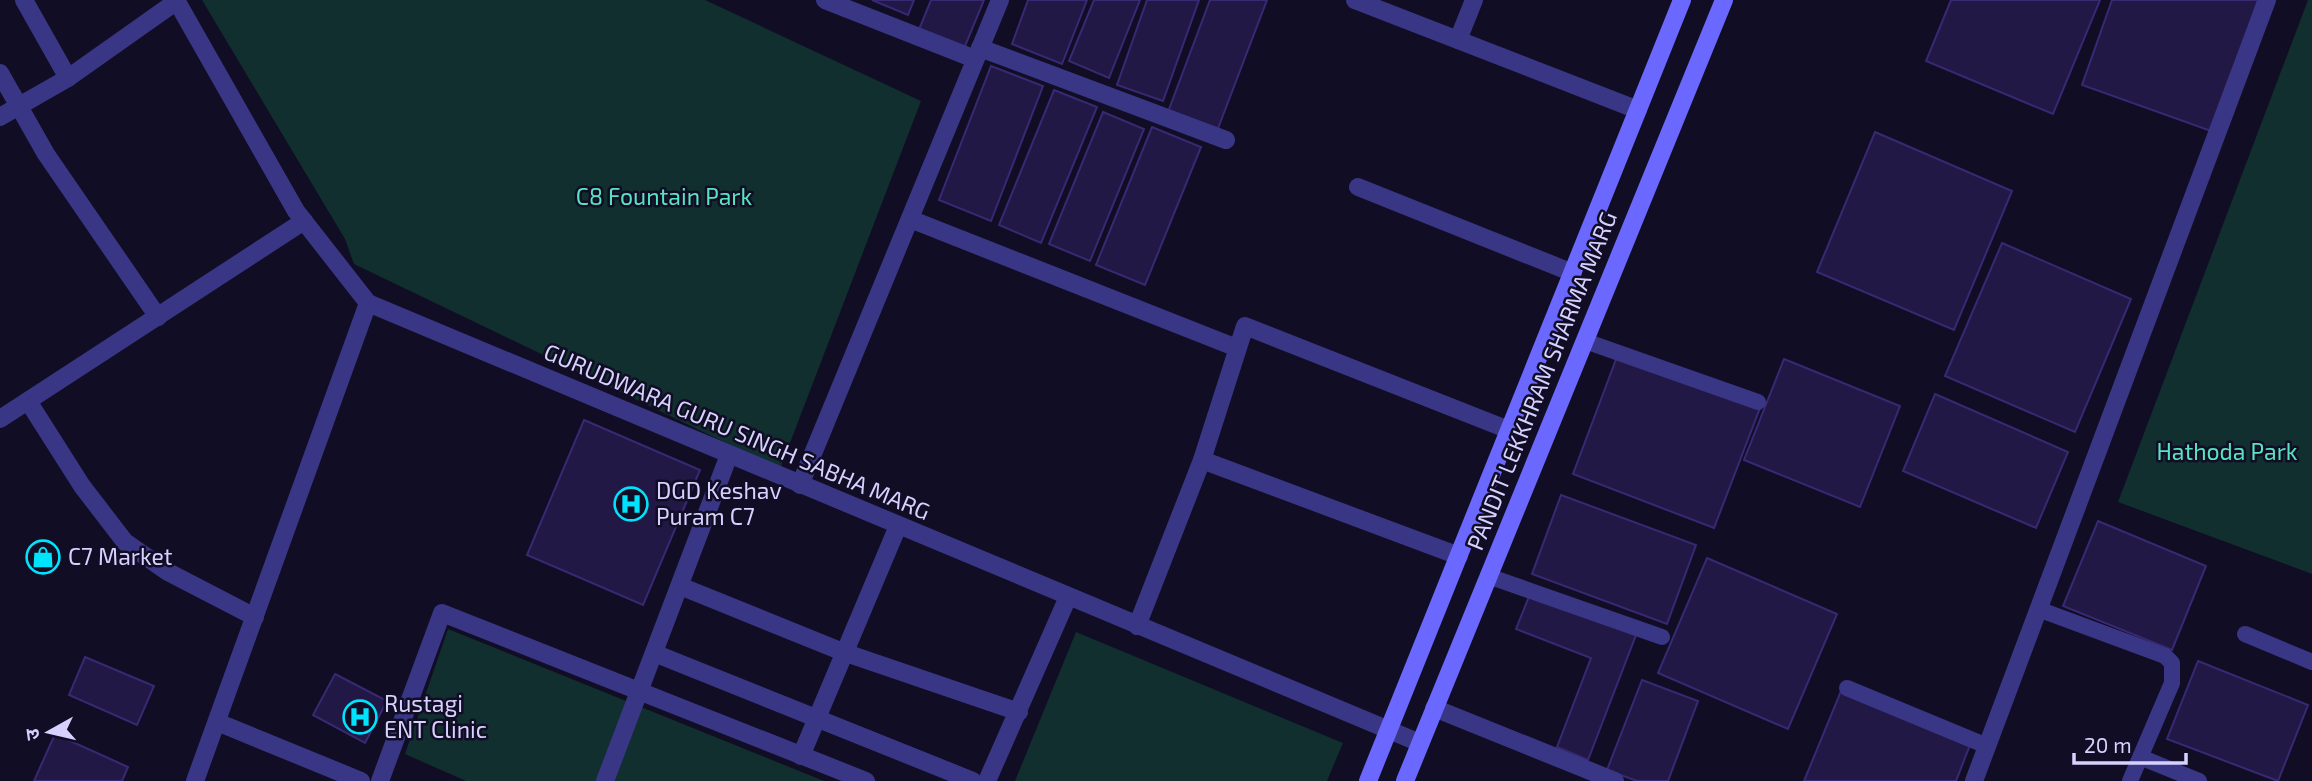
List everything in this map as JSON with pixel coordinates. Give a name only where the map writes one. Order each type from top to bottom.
[{"type":"main road","name":"PANDIT LEKKHRAM SHARMA MARG","points":[[1368,781],[1682,0]]},
{"type":"main road","name":"PANDIT LEKKHRAM SHARMA MARG","points":[[1405,781],[1724,0]]},
{"type":"street","points":[[24,0],[68,78]]},
{"type":"street","points":[[0,117],[68,78],[177,0]]},
{"type":"street","name":"GURUDWARA GURU SINGH SABHA MARG","points":[[177,0],[304,221],[368,303],[1420,743]]},
{"type":"street","points":[[825,0],[1226,140]]},
{"type":"street","points":[[800,485],[1000,0]]},
{"type":"street","points":[[1355,0],[1638,110]]},
{"type":"street","points":[[1458,40],[1474,0]]},
{"type":"street","points":[[1974,781],[2267,0]]},
{"type":"street","points":[[0,73],[46,154],[158,317]]},
{"type":"street","points":[[1359,187],[1573,273]]},
{"type":"street","points":[[910,219],[1237,348]]},
{"type":"street","points":[[0,419],[304,221]]},
{"type":"street","points":[[195,781],[368,303]]},
{"type":"street","points":[[1137,626],[1202,460],[1245,326],[1510,430]]},
{"type":"street","points":[[27,401],[82,486],[125,542],[168,572],[255,617]]},
{"type":"street","points":[[606,781],[729,455]]},
{"type":"street","points":[[1202,460],[1459,556]]},
{"type":"street","points":[[801,756],[898,526]]},
{"type":"street","points":[[680,586],[843,652],[1019,712]]},
{"type":"street","points":[[987,781],[1068,597]]},
{"type":"street","points":[[380,781],[443,613],[639,694],[866,781]]},
{"type":"street","points":[[654,653],[973,781]]},
{"type":"street","points":[[1434,708],[1615,781]]},
{"type":"street","points":[[217,722],[361,781]]},
{"type":"lane","points":[[1585,341],[1758,402]]},
{"type":"lane","points":[[1489,576],[1662,637]]},
{"type":"lane","points":[[2038,609],[2165,656],[2172,663],[2172,683],[2130,781]]},
{"type":"lane","points":[[2245,634],[2312,662]]},
{"type":"lane","points":[[1847,688],[1987,746]]},
{"type":"lane","points":[[2140,757],[2199,781]]},
{"type":"green space","name":"C8 Fountain Park","points":[[202,0],[705,0],[921,101],[780,469],[354,264],[345,239]]},
{"type":"green space","name":"Hathoda Park","points":[[2308,0],[2312,0],[2312,574],[2118,502]]},
{"type":"green space","points":[[448,629],[824,781],[466,781],[405,754]]},
{"type":"green space","points":[[1076,632],[1343,743],[1327,781],[1015,781]]},
{"type":"building","points":[[872,0],[914,0],[908,15]]},
{"type":"building","points":[[931,0],[984,0],[963,51],[918,32]]},
{"type":"building","points":[[1028,0],[1087,0],[1062,64],[1012,44]]},
{"type":"building","points":[[1094,0],[1140,0],[1109,78],[1069,61]]},
{"type":"building","points":[[1147,0],[1199,0],[1163,101],[1117,85]]},
{"type":"building","points":[[1210,0],[1267,0],[1217,131],[1168,112]]},
{"type":"building","points":[[1951,0],[2100,0],[2053,114],[1926,61]]},
{"type":"building","points":[[2112,0],[2258,0],[2211,131],[2082,85]]},
{"type":"building","points":[[991,66],[1043,86],[991,221],[939,200]]},
{"type":"building","points":[[1054,90],[1097,107],[1041,243],[999,225]]},
{"type":"building","points":[[1103,112],[1144,129],[1090,261],[1049,244]]},
{"type":"building","points":[[1152,127],[1201,147],[1145,285],[1096,265]]},
{"type":"building","points":[[1875,132],[2012,191],[1954,330],[1817,272]]},
{"type":"building","points":[[2002,243],[2131,299],[2075,432],[1945,376]]},
{"type":"building","points":[[1618,354],[1760,408],[1714,528],[1573,474]]},
{"type":"building","points":[[1784,359],[1900,406],[1860,507],[1744,460]]},
{"type":"building","points":[[1935,394],[2068,452],[2036,528],[1903,471]]},
{"type":"building","points":[[584,420],[700,470],[643,605],[527,555]]},
{"type":"building","points":[[1561,495],[1696,545],[1667,624],[1532,574]]},
{"type":"building","points":[[2098,521],[2206,566],[2172,650],[2063,606]]},
{"type":"building","points":[[1707,558],[1837,614],[1788,729],[1658,673]]},
{"type":"building","points":[[1530,594],[1636,635],[1588,760],[1557,747],[1591,658],[1516,629]]},
{"type":"building","points":[[85,657],[154,686],[137,725],[69,695]]},
{"type":"building","points":[[2198,661],[2308,705],[2278,781],[2167,739]]},
{"type":"building","points":[[335,674],[387,701],[365,743],[313,715]]},
{"type":"building","points":[[1642,680],[1698,701],[1668,781],[1637,781],[1607,770]]},
{"type":"building","points":[[1841,691],[1970,745],[1956,781],[1804,781]]},
{"type":"building","points":[[55,734],[128,767],[122,781],[34,781]]},
{"type":"place","name":"DGD Keshav Puram C7","points":[[631,504]]},
{"type":"place","name":"C7 Market","points":[[43,557]]},
{"type":"place","name":"Rustagi ENT Clinic","points":[[360,717]]}]
